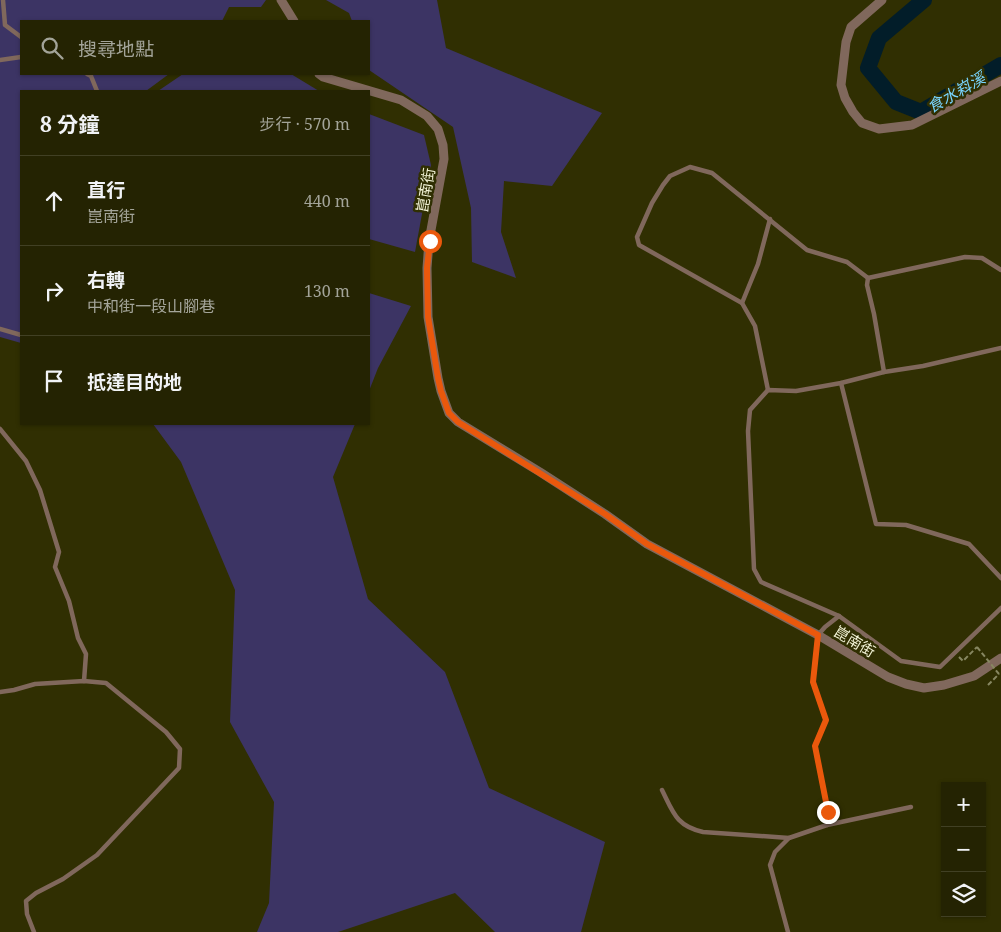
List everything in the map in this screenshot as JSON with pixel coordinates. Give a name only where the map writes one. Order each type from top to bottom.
[{"type":"street","points":[[281,0],[293,20]]},
{"type":"street","points":[[882,0],[851,27],[846,42],[841,85],[845,98],[862,123],[879,129],[912,125],[1001,81]]},
{"type":"street","name":"崑南街","points":[[321,75],[367,90]]},
{"type":"street","name":"崑南街","points":[[370,91],[401,100],[427,116],[438,129],[443,145],[444,159],[427,268],[428,317],[438,378],[449,413],[458,422],[605,514],[647,544],[818,635],[888,678],[924,688],[944,685],[974,676],[1001,658]]},
{"type":"lane","points":[[3,0],[5,25],[20,36]]},
{"type":"lane","points":[[0,60],[20,57]]},
{"type":"lane","points":[[89,75],[98,90]]},
{"type":"lane","points":[[768,390],[755,326],[742,303],[639,245],[637,237],[652,203],[670,176],[690,167],[712,173],[808,250],[847,262],[868,278],[964,257],[982,258],[1001,270]]},
{"type":"lane","points":[[742,303],[758,264],[770,220]]},
{"type":"lane","points":[[868,278],[867,285],[884,372]]},
{"type":"lane","points":[[0,329],[20,335]]},
{"type":"lane","points":[[768,390],[796,391],[842,383],[884,372],[923,366],[1001,348]]},
{"type":"lane","points":[[842,383],[876,524],[906,525],[969,544],[1001,578]]},
{"type":"lane","points":[[768,390],[750,410],[748,430],[754,569],[761,582],[839,616],[900,661],[940,667],[1001,608]]},
{"type":"lane","points":[[0,429],[26,461],[40,490],[59,552],[55,568],[69,601],[78,638],[86,654],[84,680]]},
{"type":"lane","points":[[827,825],[828,812],[815,746],[826,720],[813,682],[818,635],[839,616]]},
{"type":"lane","points":[[0,692],[35,684],[84,680],[106,683],[166,732],[180,749],[179,768],[97,855],[63,880],[36,893],[26,902],[26,914],[34,932]]},
{"type":"lane","points":[[662,790],[675,817],[690,829],[703,832],[789,838],[827,825],[911,807]]},
{"type":"lane","points":[[788,932],[770,865],[775,852],[789,838]]},
{"type":"path","points":[[963,661],[977,647],[999,674],[988,685]]},
{"type":"shaded area","points":[[0,0],[266,0],[261,7],[229,7],[222,20],[20,20],[20,75],[168,75],[147,90],[20,90],[20,343],[0,337]]},
{"type":"shaded area","points":[[326,0],[437,0],[446,48],[602,113],[552,186],[504,181],[501,232],[516,278],[472,262],[471,208],[453,127],[370,71],[370,20],[352,20],[349,13]]},
{"type":"shaded area","points":[[182,75],[293,75],[317,90],[159,90]]},
{"type":"shaded area","points":[[370,114],[424,135],[431,165],[415,252],[370,239]]},
{"type":"shaded area","points":[[370,293],[411,306],[378,368],[370,388]]},
{"type":"shaded area","points":[[154,425],[355,425],[333,477],[368,599],[445,672],[489,788],[605,842],[581,932],[495,932],[455,893],[338,932],[257,932],[269,903],[274,802],[230,722],[235,590],[181,462]]},
{"type":"waterway","name":"食水嵙溪","points":[[924,0],[879,38],[868,68],[896,102],[921,112],[1001,65]]},
{"type":"route","points":[[430,241],[427,268],[428,317],[438,378],[449,413],[458,422],[540,472],[647,544],[818,635],[813,682],[826,720],[815,746],[828,812]]}]
